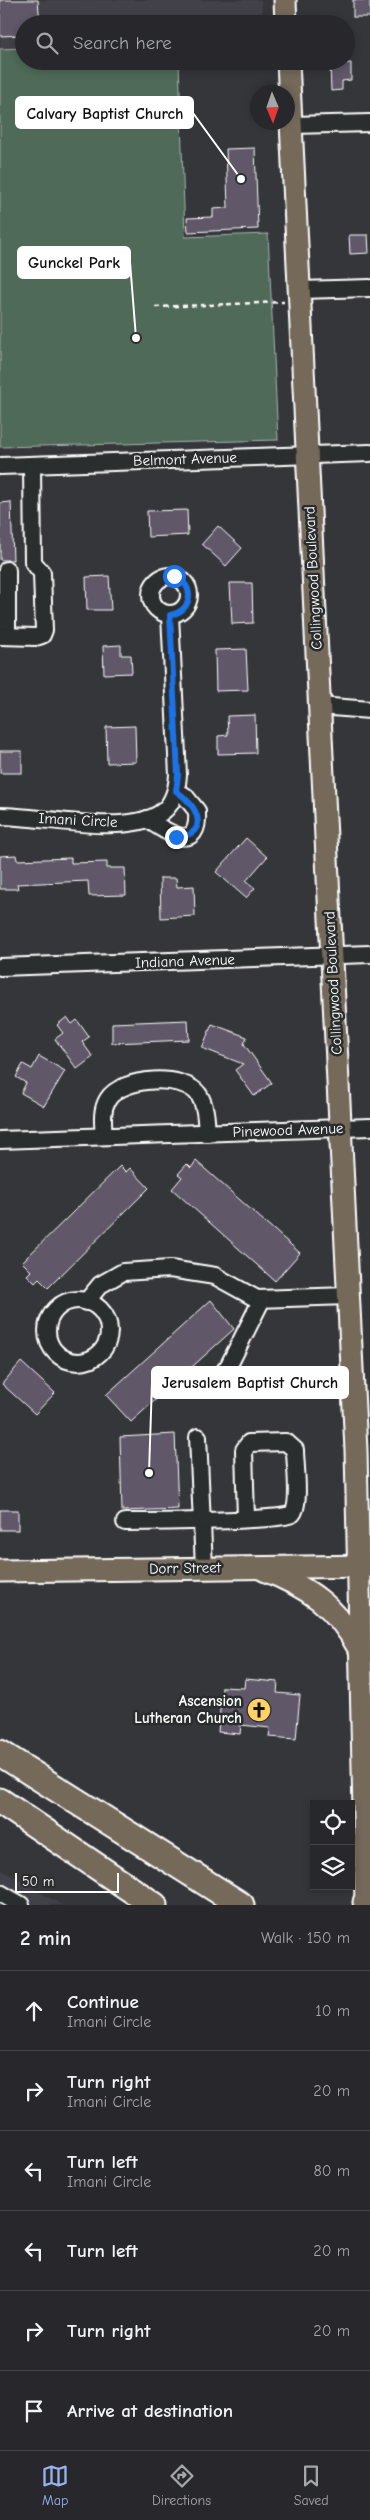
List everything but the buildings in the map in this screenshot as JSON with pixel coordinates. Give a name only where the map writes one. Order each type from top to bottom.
[{"type":"highway","points":[[0,1738],[74,1798]]},
{"type":"highway","points":[[0,1753],[241,1905]]},
{"type":"highway","points":[[0,1801],[154,1905]]},
{"type":"highway","points":[[0,1807],[54,1839]]},
{"type":"main road","points":[[285,0],[286,15]]},
{"type":"main road","name":"Collingwood Boulevard","points":[[289,70],[290,85]]},
{"type":"main road","name":"Collingwood Boulevard","points":[[292,130],[348,1296],[364,1566],[367,1904]]},
{"type":"main road","points":[[356,1450],[370,1484]]},
{"type":"main road","name":"Dorr Street","points":[[0,1571],[364,1566]]},
{"type":"main road","points":[[257,1567],[282,1577],[328,1605],[352,1636],[365,1643]]},
{"type":"street","points":[[295,125],[370,123]]},
{"type":"street","points":[[300,296],[370,288]]},
{"type":"street","name":"Belmont Avenue","points":[[0,466],[370,453]]},
{"type":"street","points":[[32,465],[33,562],[42,573],[44,630],[42,635],[36,637],[4,636],[3,570],[33,562]]},
{"type":"street","points":[[147,819],[164,810],[176,791],[178,775],[170,615]]},
{"type":"street","points":[[319,706],[370,710]]},
{"type":"street","points":[[147,819],[176,837],[185,837],[192,833],[196,827],[197,811],[185,796],[176,791]]},
{"type":"street","name":"Imani Circle","points":[[0,816],[96,823],[147,819]]},
{"type":"street","name":"Indiana Avenue","points":[[0,967],[370,954]]},
{"type":"street","points":[[104,1136],[104,1108],[112,1093],[126,1084],[162,1082],[179,1083],[198,1094],[205,1109],[207,1133]]},
{"type":"street","name":"Pinewood Avenue","points":[[0,1140],[370,1127]]},
{"type":"street","points":[[86,1302],[100,1285],[123,1272],[170,1269],[216,1276],[257,1299],[348,1296]]},
{"type":"street","points":[[216,1382],[229,1365],[262,1299]]},
{"type":"street","points":[[198,1437],[204,1567]]},
{"type":"street","points":[[125,1522],[246,1519],[284,1517],[292,1514],[297,1505],[295,1450],[286,1442],[249,1444],[244,1450],[246,1519]]},
{"type":"street","points":[[0,1893],[21,1905]]},
{"type":"path","points":[[155,308],[300,296]]},
{"type":"shaded area","points":[[0,0],[261,0],[262,15],[15,15],[15,48],[0,49]]},
{"type":"shaded area","points":[[0,1869],[62,1905],[0,1905]]},
{"type":"green space","points":[[15,48],[15,70],[179,70],[185,237],[268,234],[278,440],[0,447],[0,49]]},
{"type":"place","name":"Calvary Baptist Church","points":[[241,179]]},
{"type":"place","name":"Gunckel Park","points":[[136,338]]},
{"type":"place","name":"Jerusalem Baptist Church","points":[[149,1473]]},
{"type":"place","name":"Ascension Lutheran Church","points":[[259,1710]]},
{"type":"route","points":[[174,576],[188,586],[190,594],[188,603],[182,611],[170,615],[178,775],[176,791],[185,796],[197,811],[196,827],[192,833],[185,837],[176,837]]}]
